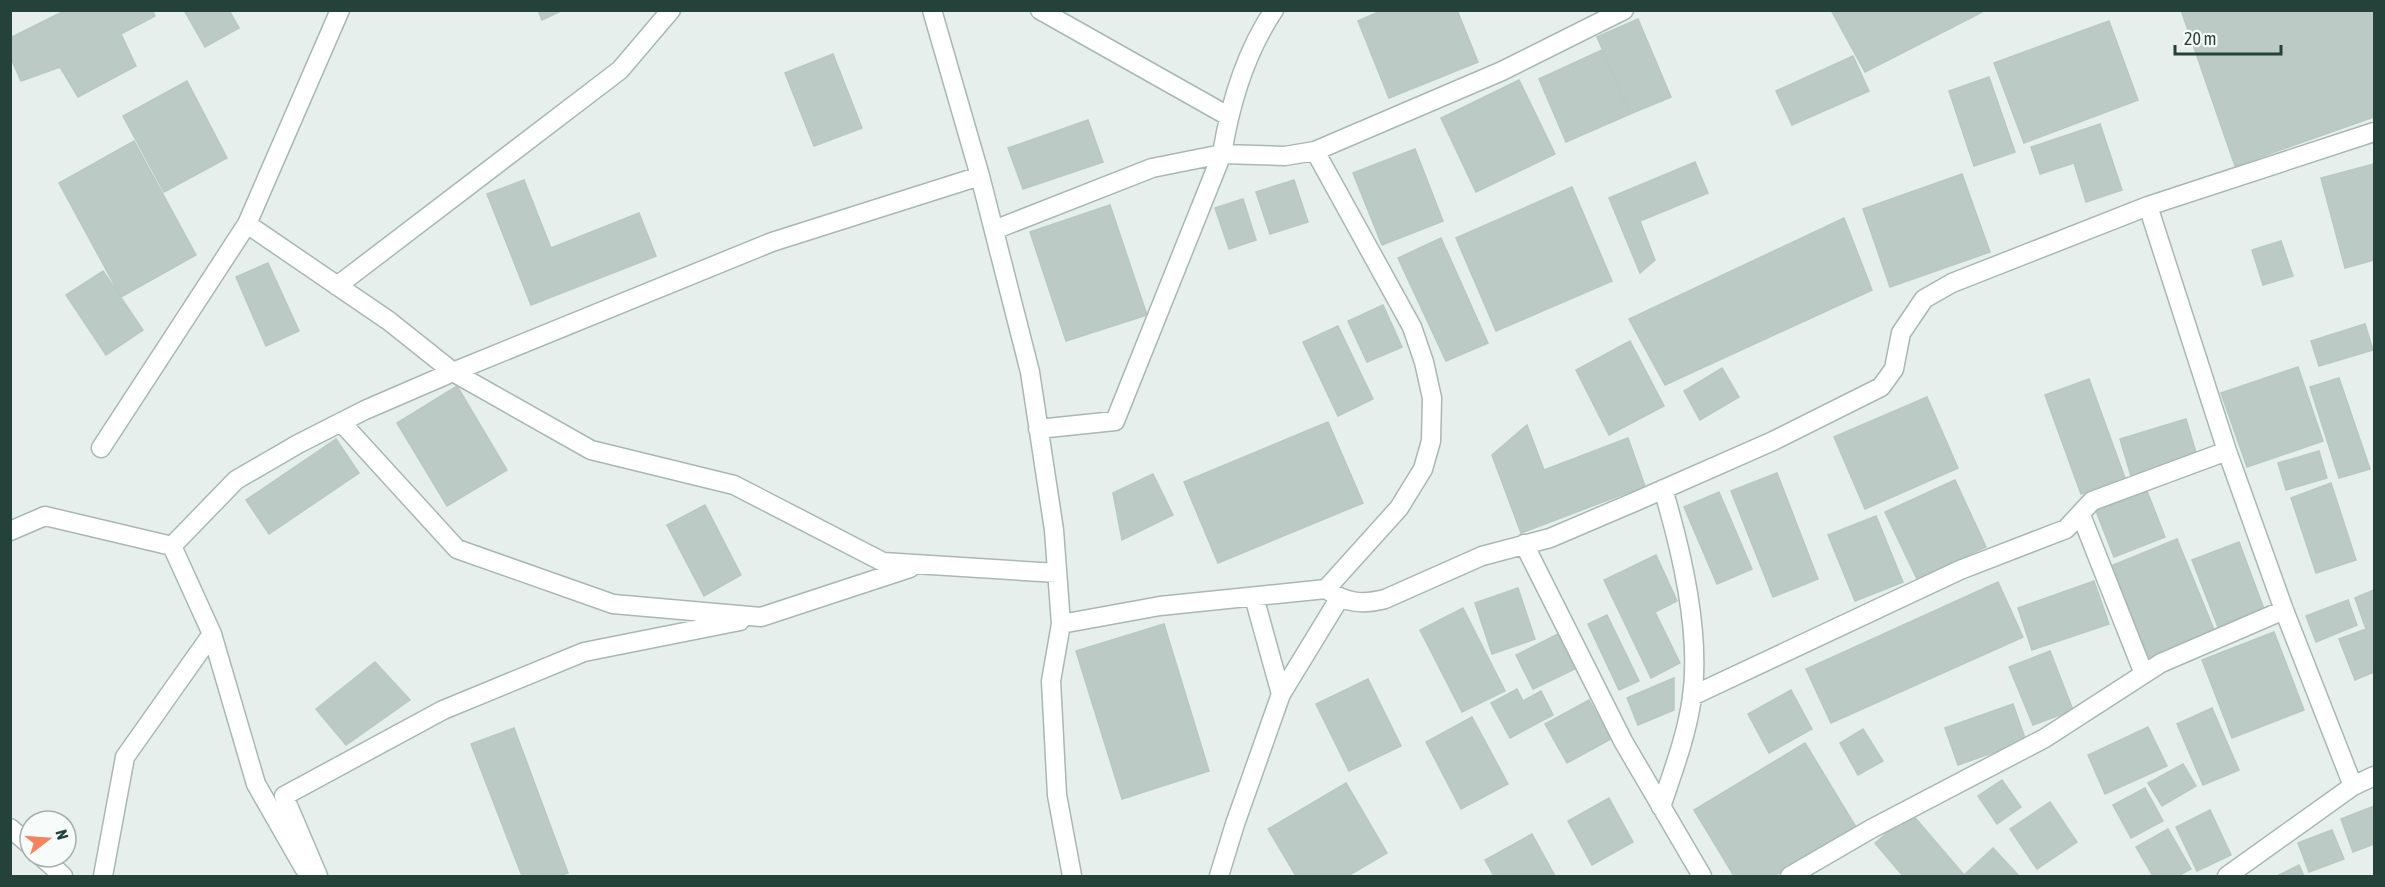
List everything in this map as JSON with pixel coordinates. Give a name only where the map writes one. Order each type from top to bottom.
[{"type":"street","points":[[100,448],[247,224],[340,10]]},
{"type":"street","points":[[337,286],[620,70],[670,10]]},
{"type":"street","points":[[932,10],[980,176],[1030,372],[1054,530],[1061,624],[1051,681],[1057,795],[1072,876]]},
{"type":"street","points":[[1040,10],[1228,116]]},
{"type":"street","points":[[1038,429],[1115,421],[1222,154],[1228,116],[1242,74],[1274,10]]},
{"type":"street","points":[[994,230],[1152,168],[1222,154],[1285,156],[1316,150],[1502,71],[1624,10]]},
{"type":"street","points":[[1061,624],[1160,606],[1254,597],[1333,594],[1367,603],[1385,599],[1482,556],[1550,538],[1773,441],[1881,387],[1894,369],[1901,333],[1924,299],[1952,284],[2148,206],[2374,132]]},
{"type":"street","points":[[1219,876],[1281,694],[1333,594],[1399,508],[1423,469],[1431,441],[1432,398],[1424,362],[1412,327],[1316,150]]},
{"type":"street","points":[[172,546],[236,480],[340,422],[453,372],[772,242],[980,176]]},
{"type":"street","points":[[2148,206],[2227,451],[2284,610],[2352,786]]},
{"type":"street","points":[[247,224],[388,321],[453,372],[591,450],[734,485],[883,562],[1057,573]]},
{"type":"street","points":[[340,422],[457,549],[612,604],[760,617]]},
{"type":"street","points":[[1692,696],[1960,570],[2067,529],[2092,501],[2227,451]]},
{"type":"street","points":[[1661,807],[1685,734],[1692,696],[1694,660],[1687,590],[1663,489]]},
{"type":"street","points":[[2081,515],[2144,674]]},
{"type":"street","points":[[10,531],[45,516],[172,546]]},
{"type":"street","points":[[1524,544],[1623,741],[1702,876]]},
{"type":"street","points":[[172,546],[212,634],[256,784],[309,876]]},
{"type":"street","points":[[318,876],[284,796],[443,710],[584,652],[760,617],[921,565]]},
{"type":"street","points":[[1254,597],[1281,694]]},
{"type":"street","points":[[1790,876],[1871,829],[2045,738],[2161,663],[2284,610]]},
{"type":"street","points":[[103,876],[125,757],[212,634]]},
{"type":"street","points":[[2228,876],[2352,786],[2374,777]]},
{"type":"building","points":[[66,10],[152,10],[155,16],[121,34],[136,66],[78,97],[60,67],[21,81],[10,56],[10,38]]},
{"type":"building","points":[[184,10],[229,10],[239,28],[205,47]]},
{"type":"building","points":[[538,10],[563,10],[542,20]]},
{"type":"building","points":[[1383,10],[1457,10],[1478,62],[1389,98],[1358,21]]},
{"type":"building","points":[[1831,10],[1986,10],[1865,72]]},
{"type":"building","points":[[2181,10],[2372,10],[2374,16],[2374,117],[2235,166]]},
{"type":"building","points":[[1638,19],[1671,97],[1630,114],[1597,37]]},
{"type":"building","points":[[2109,21],[2138,100],[2024,143],[1994,63]]},
{"type":"building","points":[[1602,50],[1630,114],[1566,142],[1539,79]]},
{"type":"building","points":[[833,54],[862,128],[814,146],[785,73]]},
{"type":"building","points":[[1853,56],[1869,91],[1792,125],[1776,91]]},
{"type":"building","points":[[1989,77],[2015,152],[1974,166],[1949,91]]},
{"type":"building","points":[[1519,80],[1555,154],[1476,192],[1441,118]]},
{"type":"building","points":[[187,81],[227,158],[164,192],[123,116]]},
{"type":"building","points":[[1088,120],[1103,162],[1023,189],[1008,148]]},
{"type":"building","points":[[2100,124],[2122,190],[2086,202],[2074,163],[2040,174],[2031,147]]},
{"type":"building","points":[[134,141],[196,255],[121,297],[59,183]]},
{"type":"building","points":[[1415,149],[1443,221],[1382,245],[1353,173]]},
{"type":"building","points":[[1695,162],[1708,193],[1640,221],[1655,260],[1640,273],[1609,198]]},
{"type":"building","points":[[2374,164],[2374,260],[2345,268],[2321,178]]},
{"type":"building","points":[[1962,174],[1990,252],[1890,287],[1863,209]]},
{"type":"building","points":[[524,180],[551,248],[639,213],[656,256],[531,305],[487,194]]},
{"type":"building","points":[[1294,180],[1308,222],[1270,234],[1256,192]]},
{"type":"building","points":[[1572,187],[1612,281],[1496,331],[1456,238]]},
{"type":"building","points":[[1243,199],[1256,240],[1229,249],[1215,208]]},
{"type":"building","points":[[1110,205],[1147,315],[1066,341],[1030,232]]},
{"type":"building","points":[[1844,218],[1872,290],[1665,385],[1629,319]]},
{"type":"building","points":[[1441,238],[1488,343],[1446,361],[1398,258]]},
{"type":"building","points":[[2281,241],[2293,276],[2263,285],[2252,250]]},
{"type":"building","points":[[268,263],[299,331],[266,346],[236,277]]},
{"type":"building","points":[[103,271],[143,330],[106,355],[66,295]]},
{"type":"building","points":[[1383,305],[1402,347],[1367,362],[1348,321]]},
{"type":"building","points":[[2365,324],[2373,350],[2319,366],[2311,341]]},
{"type":"building","points":[[1338,326],[1373,399],[1338,416],[1303,342]]},
{"type":"building","points":[[1630,341],[1664,406],[1609,435],[1576,370]]},
{"type":"building","points":[[2298,367],[2323,441],[2247,467],[2221,393]]},
{"type":"building","points":[[1722,368],[1739,397],[1700,420],[1684,391]]},
{"type":"building","points":[[2339,378],[2370,469],[2339,478],[2310,387]]},
{"type":"building","points":[[2089,379],[2125,478],[2081,494],[2045,395]]},
{"type":"building","points":[[457,386],[507,470],[447,506],[397,423]]},
{"type":"building","points":[[1927,397],[1958,468],[1865,509],[1834,437]]},
{"type":"building","points":[[2186,419],[2197,456],[2131,476],[2120,439]]},
{"type":"building","points":[[1328,422],[1363,503],[1218,563],[1184,482]]},
{"type":"building","points":[[1527,425],[1544,470],[1628,438],[1645,486],[1521,533],[1492,455]]},
{"type":"building","points":[[336,439],[359,473],[269,534],[246,500]]},
{"type":"building","points":[[2319,451],[2327,478],[2286,490],[2278,463]]},
{"type":"building","points":[[1777,473],[1818,579],[1773,597],[1731,491]]},
{"type":"building","points":[[1153,474],[1173,515],[1122,540],[1113,493]]},
{"type":"building","points":[[1955,480],[1986,547],[1917,579],[1885,512]]},
{"type":"building","points":[[2331,483],[2356,560],[2316,573],[2291,498]]},
{"type":"building","points":[[2147,491],[2165,537],[2114,557],[2096,511]]},
{"type":"building","points":[[1719,492],[1752,569],[1717,584],[1684,507]]},
{"type":"building","points":[[705,505],[741,575],[704,596],[667,525]]},
{"type":"building","points":[[1876,516],[1903,582],[1855,601],[1828,535]]},
{"type":"building","points":[[2177,539],[2215,632],[2150,659],[2111,566]]},
{"type":"building","points":[[2239,542],[2264,609],[2218,627],[2192,560]]},
{"type":"building","points":[[1656,555],[1677,601],[1655,612],[1680,663],[1651,678],[1604,580]]},
{"type":"building","points":[[2094,581],[2109,624],[2032,650],[2018,608]]},
{"type":"building","points":[[1998,582],[2023,637],[1831,723],[1806,669]]},
{"type":"building","points":[[1518,588],[1535,639],[1492,654],[1475,603]]},
{"type":"building","points":[[2374,590],[2374,672],[2355,680],[2339,639],[2366,629],[2355,598]]},
{"type":"building","points":[[2348,600],[2357,625],[2316,642],[2306,616]]},
{"type":"building","points":[[1463,608],[1505,691],[1462,712],[1420,630]]},
{"type":"building","points":[[1607,615],[1639,681],[1619,690],[1588,624]]},
{"type":"building","points":[[1164,624],[1209,771],[1122,799],[1076,651]]},
{"type":"building","points":[[2274,632],[2304,710],[2232,738],[2202,660]]},
{"type":"building","points":[[1558,634],[1575,669],[1533,689],[1516,655]]},
{"type":"building","points":[[2050,651],[2073,710],[2033,725],[2009,667]]},
{"type":"building","points":[[375,662],[410,700],[346,745],[316,709]]},
{"type":"building","points":[[1674,678],[1674,710],[1638,725],[1627,698]]},
{"type":"building","points":[[1368,679],[1401,746],[1349,771],[1316,704]]},
{"type":"building","points":[[1517,689],[1523,701],[1541,691],[1553,715],[1510,738],[1491,703]]},
{"type":"building","points":[[1791,690],[1812,729],[1769,753],[1748,714]]},
{"type":"building","points":[[1589,700],[1611,739],[1567,763],[1545,724]]},
{"type":"building","points":[[2013,704],[2026,741],[1958,765],[1945,728]]},
{"type":"building","points":[[2212,708],[2239,770],[2203,785],[2177,724]]},
{"type":"building","points":[[1472,717],[1508,784],[1461,809],[1426,742]]},
{"type":"building","points":[[2148,727],[2167,766],[2105,794],[2088,755]]},
{"type":"building","points":[[514,728],[568,873],[559,876],[522,876],[471,744]]},
{"type":"building","points":[[1863,729],[1883,761],[1858,775],[1840,743]]},
{"type":"building","points":[[1805,743],[1856,827],[1774,876],[1734,876],[1694,810]]},
{"type":"building","points":[[2183,764],[2196,786],[2162,806],[2148,783]]},
{"type":"building","points":[[2002,780],[2021,807],[1997,824],[1978,796]]},
{"type":"building","points":[[1346,783],[1387,853],[1348,876],[1296,876],[1268,829]]},
{"type":"building","points":[[2145,788],[2163,821],[2131,838],[2113,805]]},
{"type":"building","points":[[1609,798],[1633,842],[1592,865],[1568,821]]},
{"type":"building","points":[[2050,802],[2077,842],[2037,869],[2010,829]]},
{"type":"building","points":[[2374,806],[2374,844],[2353,852],[2341,819]]},
{"type":"building","points":[[2210,810],[2231,855],[2197,871],[2176,827]]},
{"type":"building","points":[[1911,813],[1965,876],[1903,876],[1875,843]]},
{"type":"building","points":[[2168,829],[2191,869],[2178,876],[2153,876],[2136,847]]},
{"type":"building","points":[[2332,830],[2344,859],[2309,872],[2298,843]]},
{"type":"building","points":[[1532,834],[1555,876],[1494,876],[1485,860]]},
{"type":"building","points":[[1993,848],[2019,876],[1963,876]]},
{"type":"building","points":[[2299,865],[2304,876],[2277,876]]}]
